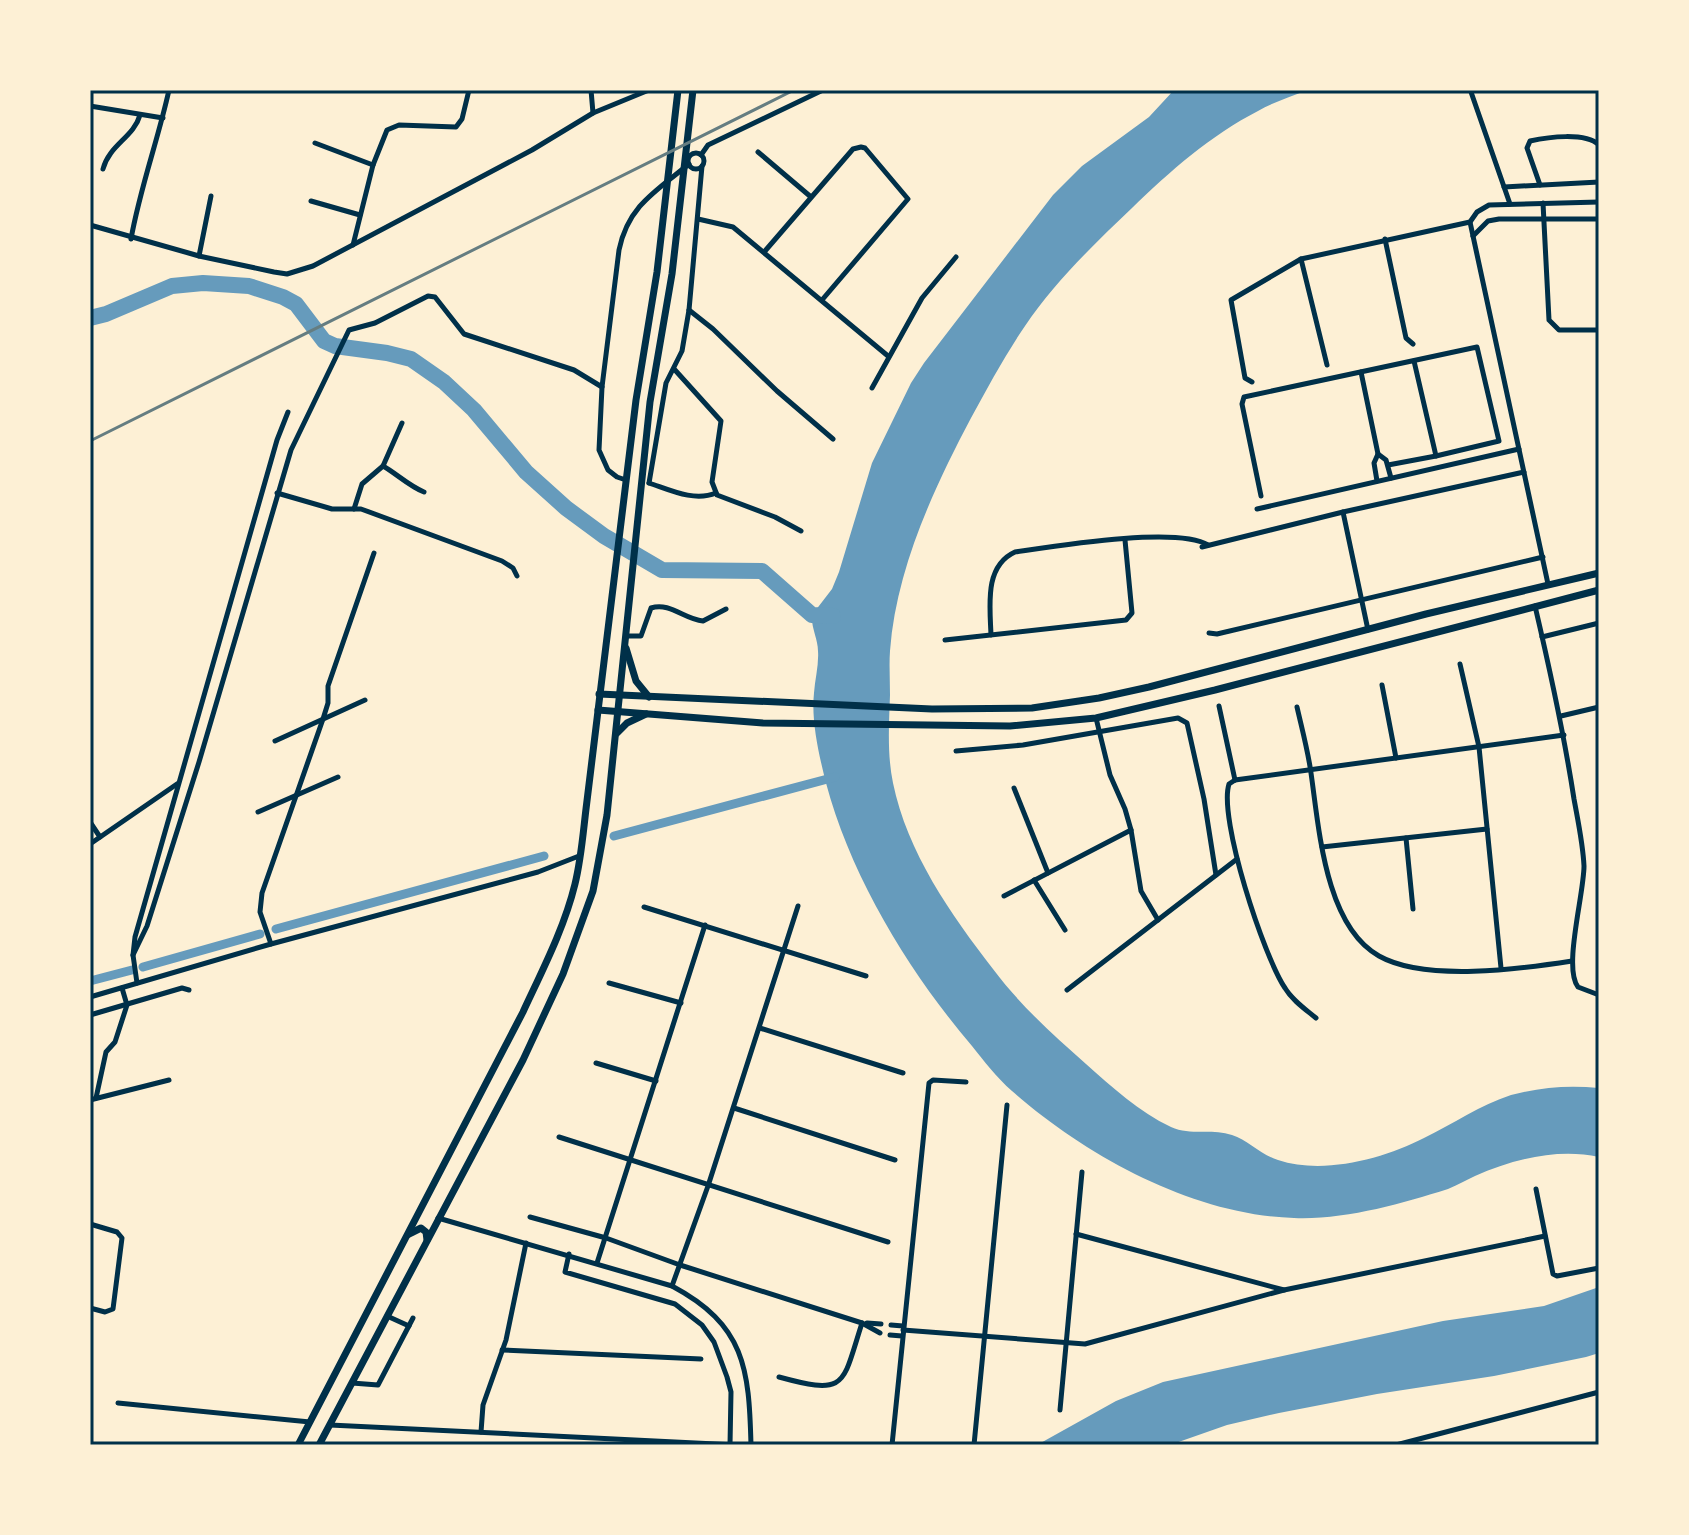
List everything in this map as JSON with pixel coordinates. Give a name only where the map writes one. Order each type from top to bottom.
[{"type":"main road","points":[[298,1445],[523,1012],[554,946],[571,898],[579,856],[636,400],[657,272],[678,90]]},
{"type":"main road","points":[[319,1445],[523,1060],[563,974],[593,891],[607,815],[636,535],[645,485],[650,402],[672,274],[693,90]]},
{"type":"main road","points":[[599,694],[932,709],[994,710],[1062,704],[1211,672],[1599,573]]},
{"type":"main road","points":[[598,710],[763,723],[956,726],[1040,724],[1096,718],[1599,590]]},
{"type":"main road","points":[[625,646],[636,681],[650,697]]},
{"type":"main road","points":[[1211,672],[1215,690]]},
{"type":"main road","points":[[616,734],[627,723],[648,713]]},
{"type":"main road","points":[[407,1235],[421,1228],[426,1232],[427,1240]]},
{"type":"street","points":[[131,239],[138,200],[148,174],[169,90]]},
{"type":"street","points":[[353,245],[373,165],[387,130],[399,125],[456,127],[472,90]]},
{"type":"street","points":[[591,90],[593,113]]},
{"type":"street","points":[[90,225],[199,256],[287,274],[313,266],[353,245],[532,150],[593,113],[649,90]]},
{"type":"street","points":[[701,155],[708,145],[823,90]]},
{"type":"street","points":[[1471,92],[1510,204]]},
{"type":"street","points":[[90,106],[163,118]]},
{"type":"street","points":[[103,169],[111,150],[135,127],[140,115]]},
{"type":"street","points":[[1540,185],[1527,148],[1530,141],[1584,138],[1599,145]]},
{"type":"street","points":[[315,143],[373,165]]},
{"type":"street","points":[[765,251],[853,149],[861,147],[908,199],[822,300]]},
{"type":"street","points":[[758,152],[811,197]]},
{"type":"street","points":[[627,480],[608,470],[599,450],[602,387],[623,231],[643,201],[689,164],[690,156],[696,153],[704,161],[689,310],[682,351],[664,389],[645,485],[692,496],[705,497],[716,493]]},
{"type":"street","points":[[689,164],[697,169],[702,166]]},
{"type":"street","points":[[1504,187],[1599,182]]},
{"type":"street","points":[[199,256],[211,196]]},
{"type":"street","points":[[311,201],[360,215]]},
{"type":"street","points":[[1252,382],[1245,378],[1231,300],[1301,259],[1470,222],[1486,206],[1599,202]]},
{"type":"street","points":[[1543,203],[1552,324],[1559,330],[1599,330]]},
{"type":"street","points":[[698,219],[733,227],[888,356]]},
{"type":"street","points":[[1473,236],[1488,221],[1599,219]]},
{"type":"street","points":[[1470,222],[1548,584]]},
{"type":"street","points":[[1385,239],[1406,338],[1413,344]]},
{"type":"street","points":[[872,388],[922,298],[956,257]]},
{"type":"street","points":[[1301,259],[1327,365]]},
{"type":"street","points":[[133,955],[147,926],[194,777],[291,450],[348,334],[428,296],[435,297],[461,332],[574,370],[602,387]]},
{"type":"street","points":[[689,310],[724,338],[777,391],[833,439]]},
{"type":"street","points":[[1261,496],[1242,400],[1244,397],[1477,347],[1499,441],[1388,465]]},
{"type":"street","points":[[1414,361],[1436,456]]},
{"type":"street","points":[[675,370],[721,421],[712,482],[716,493],[801,531]]},
{"type":"street","points":[[1361,372],[1378,454],[1388,465],[1391,478]]},
{"type":"street","points":[[137,983],[133,955],[135,937],[277,440],[288,412]]},
{"type":"street","points":[[354,509],[365,480],[383,466],[402,423]]},
{"type":"street","points":[[1257,509],[1519,449]]},
{"type":"street","points":[[1377,481],[1374,463],[1378,454]]},
{"type":"street","points":[[383,466],[406,479],[413,488],[424,492]]},
{"type":"street","points":[[991,635],[991,589],[1000,563],[1015,552],[1160,535],[1200,540],[1205,546],[1524,472]]},
{"type":"street","points":[[277,493],[332,509],[354,509],[376,514],[502,561],[513,568],[517,576]]},
{"type":"street","points":[[1343,512],[1368,630]]},
{"type":"street","points":[[945,640],[1131,618],[1125,540]]},
{"type":"street","points":[[271,944],[260,912],[260,902],[323,719],[328,703],[328,686],[374,553]]},
{"type":"street","points":[[1209,633],[1217,634],[1543,557]]},
{"type":"street","points":[[1535,605],[1561,716],[1584,866],[1572,961],[1573,978],[1578,987],[1599,995]]},
{"type":"street","points":[[626,636],[641,636],[651,608],[655,606],[703,621],[726,609]]},
{"type":"street","points":[[1542,637],[1599,623]]},
{"type":"street","points":[[1460,664],[1479,747],[1501,968]]},
{"type":"street","points":[[1382,685],[1396,758]]},
{"type":"street","points":[[275,741],[365,700]]},
{"type":"street","points":[[1219,706],[1235,780]]},
{"type":"street","points":[[1297,707],[1322,847],[1348,926],[1358,940],[1378,956],[1392,962],[1432,970],[1453,972],[1572,961]]},
{"type":"street","points":[[1561,716],[1599,707]]},
{"type":"street","points":[[1096,718],[1110,775],[1131,830],[1141,891],[1158,920]]},
{"type":"street","points":[[956,751],[1023,745],[1183,719],[1187,723],[1201,784],[1216,875]]},
{"type":"street","points":[[1316,1018],[1291,996],[1271,963],[1237,859],[1226,794],[1229,784],[1235,780],[1564,735]]},
{"type":"street","points":[[258,812],[338,777]]},
{"type":"street","points":[[90,844],[178,783]]},
{"type":"street","points":[[1014,788],[1048,873]]},
{"type":"street","points":[[90,822],[100,837]]},
{"type":"street","points":[[1322,847],[1487,829]]},
{"type":"street","points":[[1004,896],[1131,830]]},
{"type":"street","points":[[1406,838],[1413,909]]},
{"type":"street","points":[[90,997],[271,944],[538,872],[579,856]]},
{"type":"street","points":[[1067,990],[1237,859]]},
{"type":"street","points":[[1034,880],[1065,930]]},
{"type":"street","points":[[672,1286],[734,1108],[798,906]]},
{"type":"street","points":[[644,907],[866,976]]},
{"type":"street","points":[[597,1263],[705,925]]},
{"type":"street","points":[[609,983],[681,1003]]},
{"type":"street","points":[[122,988],[127,1005],[115,1042],[106,1052],[93,1099],[169,1080]]},
{"type":"street","points":[[90,1015],[182,988],[189,990]]},
{"type":"street","points":[[760,1028],[903,1073]]},
{"type":"street","points":[[596,1063],[656,1081]]},
{"type":"street","points":[[892,1445],[929,1083],[933,1080],[966,1082]]},
{"type":"street","points":[[974,1445],[1007,1105]]},
{"type":"street","points":[[734,1108],[895,1160]]},
{"type":"street","points":[[559,1137],[888,1242]]},
{"type":"street","points":[[1060,1410],[1082,1172]]},
{"type":"street","points":[[1536,1189],[1554,1275],[1599,1268]]},
{"type":"street","points":[[530,1217],[606,1238],[862,1323],[880,1333]]},
{"type":"street","points":[[438,1218],[672,1286],[713,1313],[733,1339],[745,1370],[751,1445]]},
{"type":"street","points":[[90,1224],[117,1232],[122,1238],[113,1309],[105,1312],[90,1308]]},
{"type":"street","points":[[1076,1234],[1284,1290]]},
{"type":"street","points":[[891,1325],[903,1331],[1085,1344],[1284,1290],[1545,1236]]},
{"type":"street","points":[[481,1432],[487,1390],[502,1350],[526,1243]]},
{"type":"street","points":[[569,1254],[565,1272],[675,1304],[702,1325],[718,1350],[731,1392],[730,1445]]},
{"type":"street","points":[[387,1316],[409,1326]]},
{"type":"street","points":[[352,1383],[378,1385],[413,1318]]},
{"type":"street","points":[[862,1323],[881,1324]]},
{"type":"street","points":[[779,1377],[814,1386],[834,1385],[843,1377],[849,1364],[862,1323]]},
{"type":"street","points":[[890,1335],[903,1331]]},
{"type":"street","points":[[502,1350],[701,1359]]},
{"type":"street","points":[[1396,1445],[1599,1392]]},
{"type":"street","points":[[118,1403],[310,1422]]},
{"type":"street","points":[[330,1425],[736,1445]]},
{"type":"water","points":[[1174,90],[1307,90],[1264,108],[1207,143],[1103,236],[1036,310],[971,418],[919,530],[894,620],[890,656],[890,761],[893,783],[909,834],[947,905],[1014,995],[1116,1090],[1171,1127],[1232,1135],[1272,1158],[1296,1164],[1333,1165],[1372,1158],[1408,1146],[1477,1109],[1511,1095],[1544,1088],[1588,1087],[1599,1088],[1599,1157],[1568,1154],[1520,1160],[1430,1195],[1372,1210],[1313,1218],[1256,1214],[1180,1194],[1143,1178],[1073,1138],[1001,1081],[926,987],[885,922],[850,853],[826,783],[816,738],[813,704],[818,651],[812,615],[832,589],[839,572],[872,463],[924,363],[1053,195],[1082,166],[1149,117]]},
{"type":"water","points":[[1599,1287],[1599,1353],[1586,1357],[1279,1413],[1227,1425],[1170,1445],[1037,1445],[1116,1401],[1163,1382],[1443,1321],[1544,1306]]},
{"type":"waterway","points":[[90,318],[172,286],[203,283],[249,286],[283,297],[296,304],[324,341],[335,346],[411,359],[444,382],[474,410],[526,472],[566,508],[604,536],[662,570],[762,571],[812,615],[833,616]]},
{"type":"waterway","points":[[614,836],[835,777]]},
{"type":"waterway","points":[[276,929],[544,856]]},
{"type":"waterway","points":[[143,967],[260,934]]},
{"type":"waterway","points":[[90,981],[132,970]]},
{"type":"railway","points":[[90,441],[794,90]]}]
